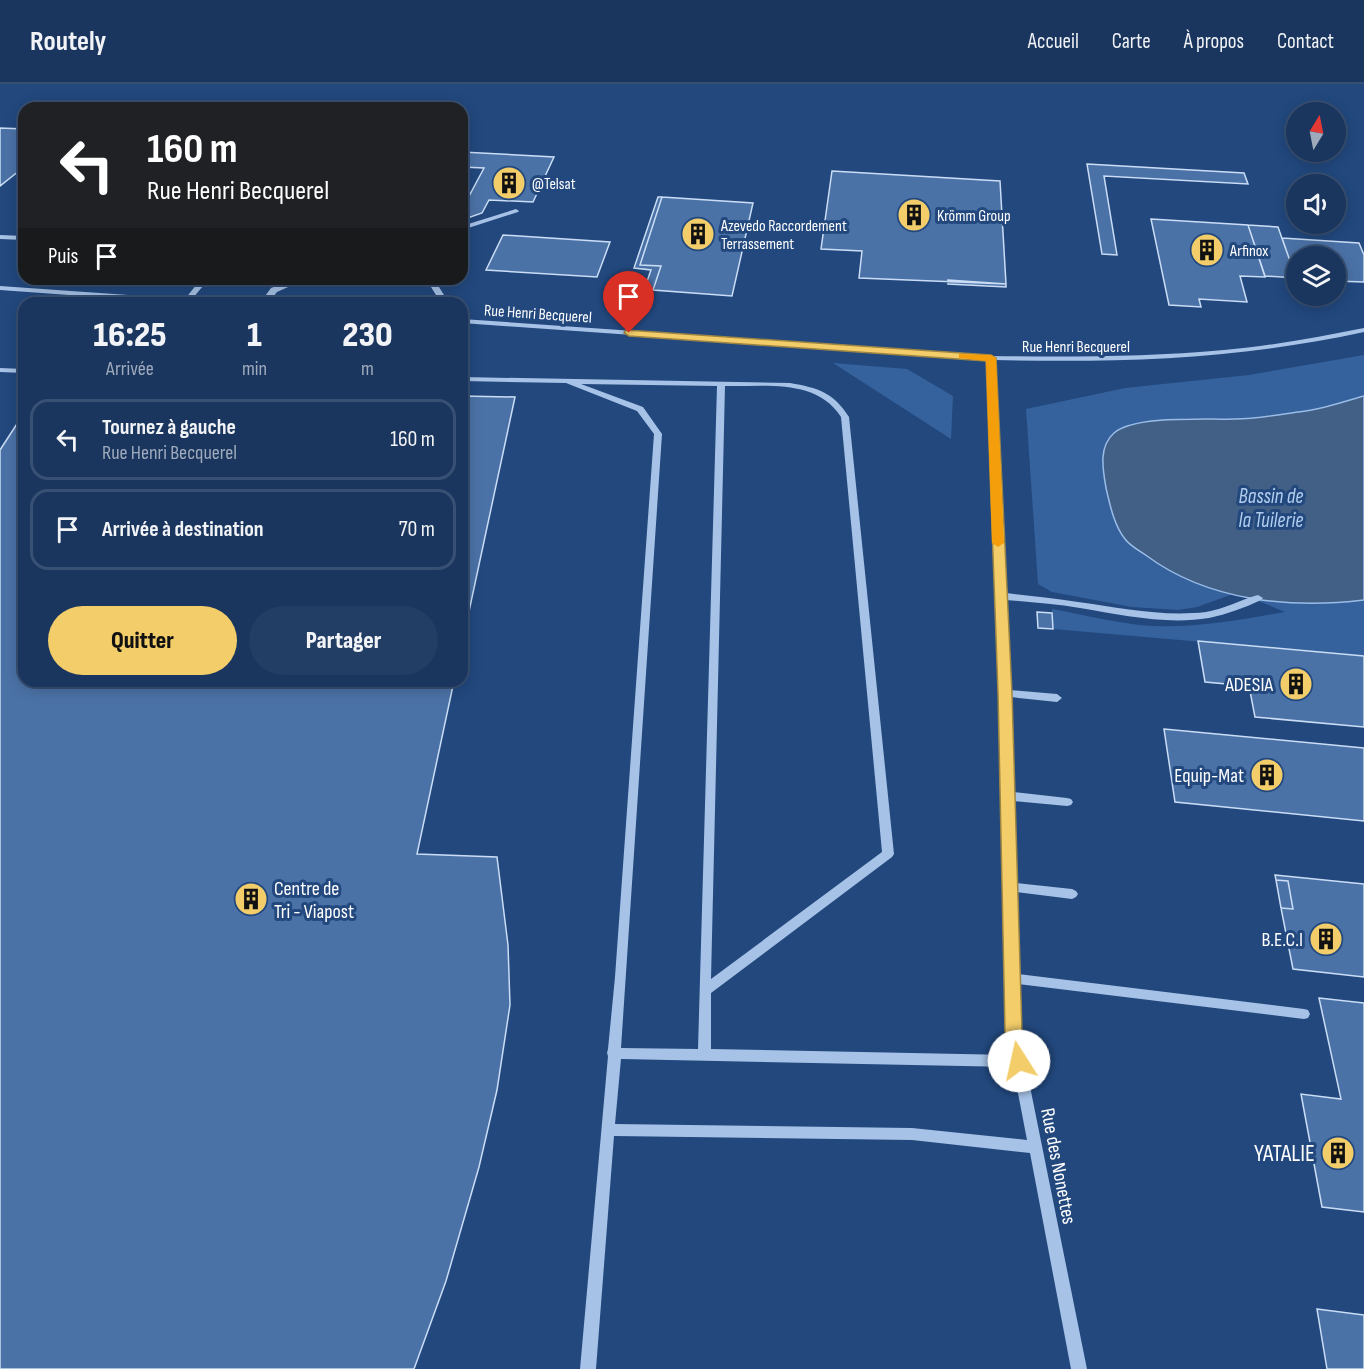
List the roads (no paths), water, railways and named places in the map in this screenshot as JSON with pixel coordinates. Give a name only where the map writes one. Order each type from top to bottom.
[{"type":"street","points":[[468,226],[516,211]]},
{"type":"street","points":[[0,237],[18,238]]},
{"type":"street","points":[[190,297],[200,285]]},
{"type":"street","points":[[269,297],[274,290],[286,285]]},
{"type":"street","points":[[0,288],[129,297]]},
{"type":"street","name":"Rue Henri Becquerel","points":[[468,321],[991,358],[1145,360],[1313,342],[1364,330]]},
{"type":"street","name":"Rue des Nonettes","points":[[991,358],[1005,693],[1013,1032],[1079,1369]]},
{"type":"street","points":[[0,370],[18,371]]},
{"type":"street","points":[[468,379],[790,385],[816,390],[837,402],[845,417],[888,854],[705,991]]},
{"type":"street","points":[[567,381],[640,409],[658,434],[588,1369]]},
{"type":"street","points":[[704,1056],[721,383]]},
{"type":"street","points":[[1001,596],[1052,601],[1162,618],[1196,616],[1235,609],[1258,598]]},
{"type":"street","points":[[1005,693],[1057,698]]},
{"type":"street","points":[[1008,796],[1067,802]]},
{"type":"street","points":[[1010,887],[1072,894]]},
{"type":"street","points":[[1012,978],[1304,1014]]},
{"type":"street","points":[[613,1053],[1019,1061]]},
{"type":"street","points":[[607,1130],[912,1134],[1036,1147]]},
{"type":"water","name":"Bassin de la Tuilerie","points":[[1364,396],[1364,600],[1336,603],[1279,602],[1223,592],[1171,571],[1132,546],[1121,533],[1109,501],[1103,459],[1109,439],[1124,427],[1154,421],[1266,417],[1314,410]]},
{"type":"place","name":"@Telsat","points":[[509,183]]},
{"type":"place","name":"Krömm Group","points":[[914,215]]},
{"type":"place","name":"Azevedo Raccordement Terrassement","points":[[698,234]]},
{"type":"place","name":"Arfinox","points":[[1207,250]]},
{"type":"place","name":"ADESIA","points":[[1296,684]]},
{"type":"place","name":"Equip-Mat","points":[[1267,775]]},
{"type":"place","name":"Centre de Tri - Viapost","points":[[251,899]]},
{"type":"place","name":"B.E.C.I","points":[[1326,939]]},
{"type":"place","name":"YATALIE","points":[[1338,1153]]}]
